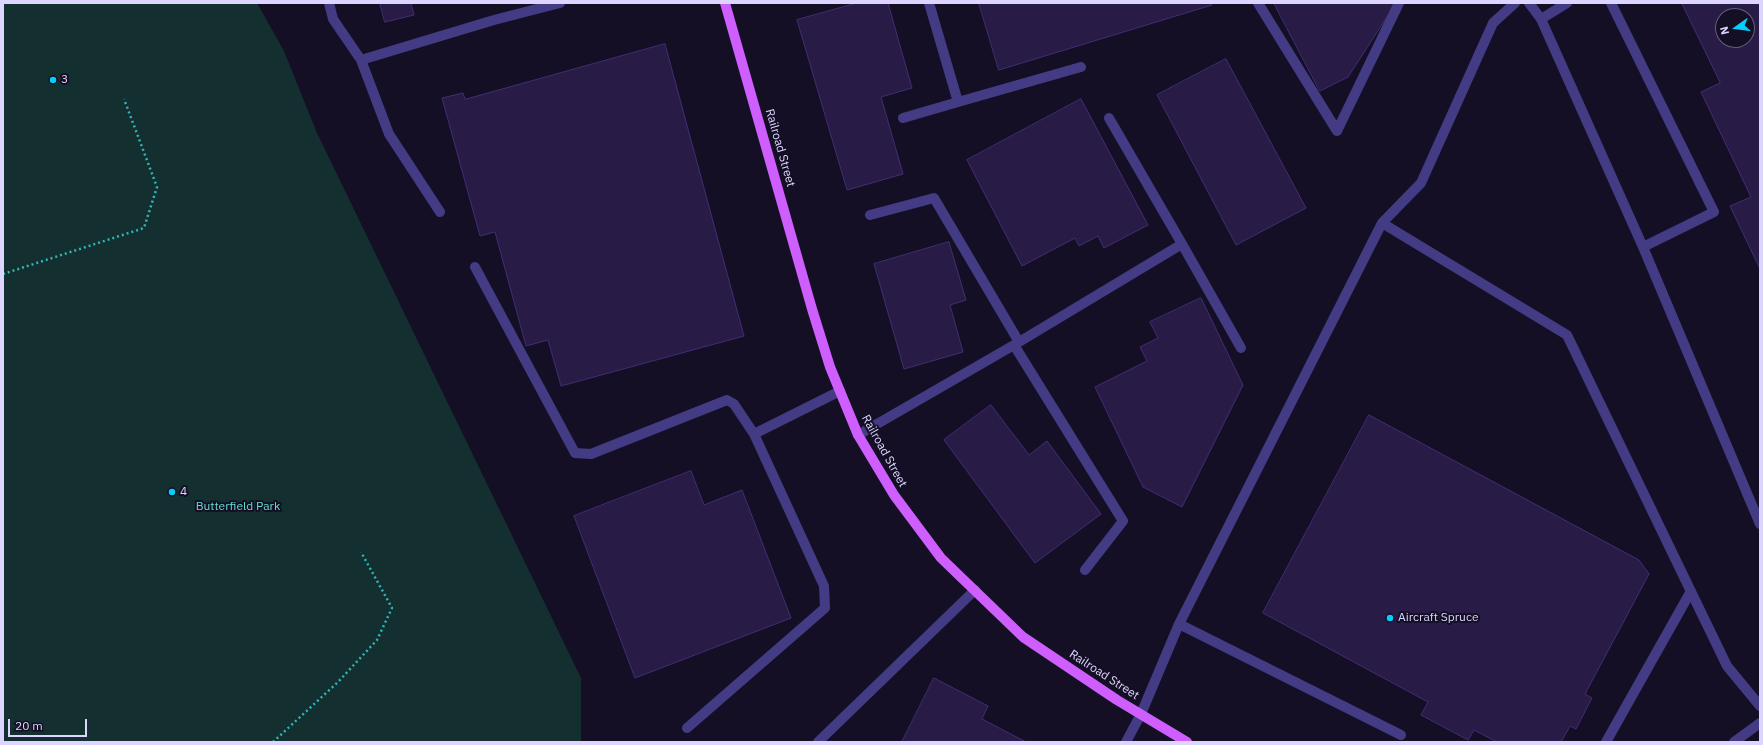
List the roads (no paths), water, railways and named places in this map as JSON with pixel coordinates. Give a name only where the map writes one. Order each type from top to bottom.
[{"type":"main road","name":"Railroad Street","points":[[726,3],[812,309],[830,367],[858,435],[894,495],[941,558],[1023,637],[1117,700],[1187,742]]},
{"type":"street","points":[[329,3],[332,19],[361,60],[389,134],[440,212]]},
{"type":"street","points":[[361,60],[494,20],[560,3]]},
{"type":"street","points":[[929,3],[958,102]]},
{"type":"street","points":[[1258,3],[1337,130],[1399,3]]},
{"type":"street","points":[[1126,742],[1141,714],[1179,624],[1382,223],[1422,183],[1493,23],[1515,3]]},
{"type":"street","points":[[1529,3],[1541,19],[1644,247],[1760,524]]},
{"type":"street","points":[[1541,19],[1567,3]]},
{"type":"street","points":[[1611,3],[1714,212],[1644,247]]},
{"type":"street","points":[[902,118],[1081,67]]},
{"type":"street","points":[[1109,118],[1241,348]]},
{"type":"street","points":[[870,215],[934,198],[1016,344],[1123,521],[1085,570]]},
{"type":"street","points":[[1382,223],[1567,335],[1727,666],[1760,706]]},
{"type":"street","points":[[858,435],[1016,344],[1182,244]]},
{"type":"street","points":[[476,267],[575,453],[591,454],[727,400],[734,404],[754,434],[824,586],[825,608],[687,728]]},
{"type":"street","points":[[754,434],[840,391]]},
{"type":"street","points":[[818,742],[975,590]]},
{"type":"street","points":[[1606,742],[1690,591]]},
{"type":"street","points":[[1179,624],[1401,735]]},
{"type":"street","points":[[1734,742],[1760,723]]},
{"type":"place","name":"3","points":[[53,80]]},
{"type":"place","name":"4","points":[[172,492]]},
{"type":"place","name":"Aircraft Spruce","points":[[1390,618]]},
{"type":"park label","name":"Butterfield Park","points":[[238,507]]}]
